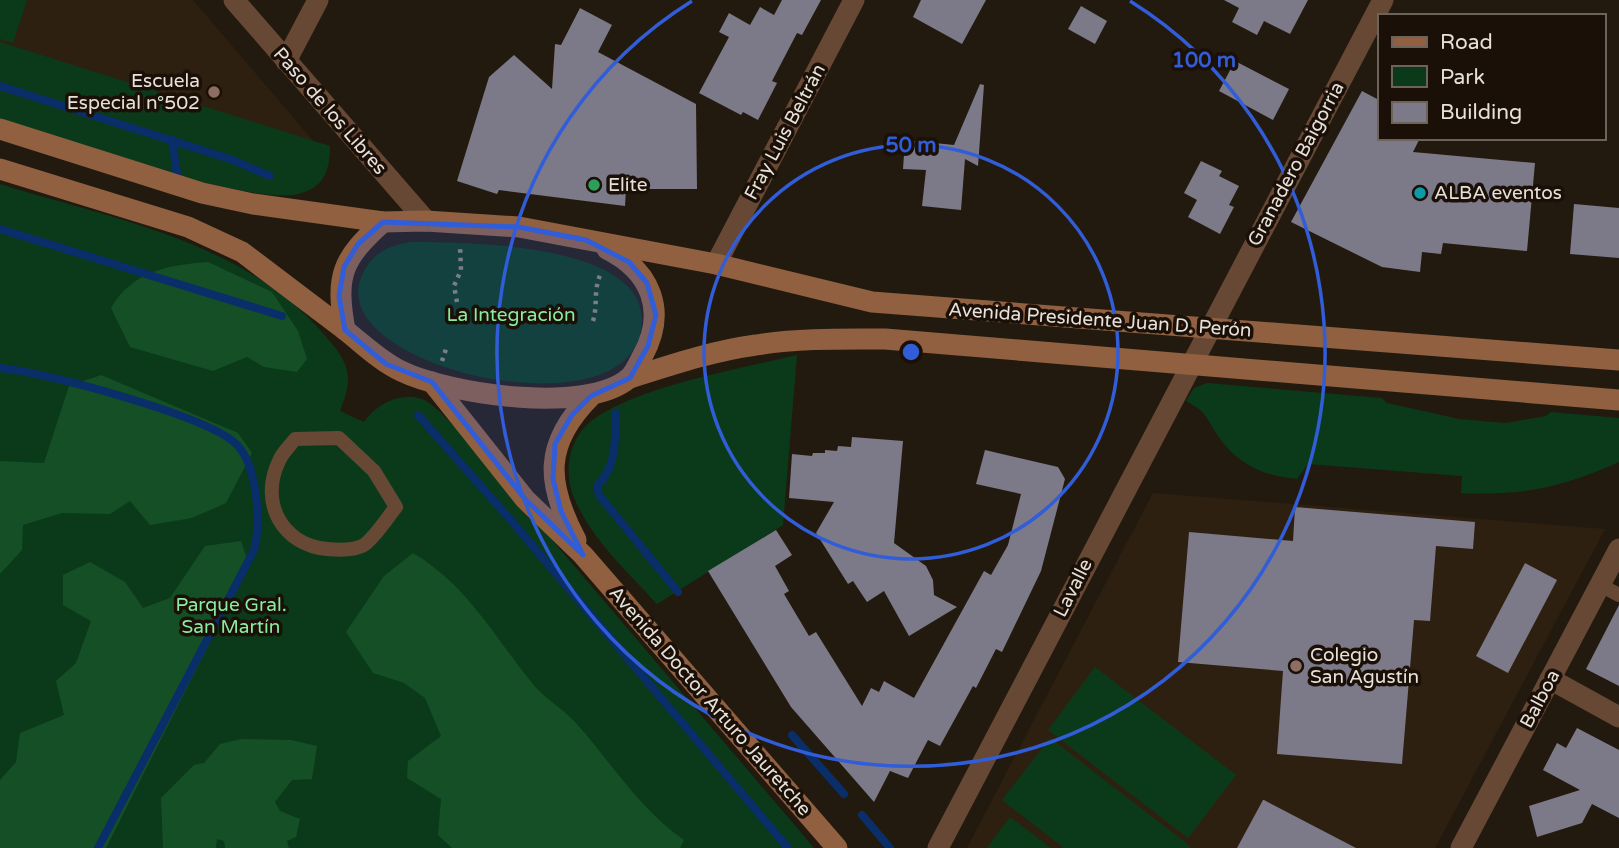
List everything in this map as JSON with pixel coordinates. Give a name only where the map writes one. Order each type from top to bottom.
[{"type":"main road","name":"Avenida Presidente Juan D. Perón","points":[[0,130],[202,193],[253,204],[383,222],[426,221],[519,228],[716,264],[872,302],[1619,360]]},
{"type":"main road","name":"Avenida Presidente Juan D. Perón","points":[[0,169],[188,227],[243,252],[386,364],[432,382],[496,396],[590,396],[630,378],[704,355],[756,345],[820,338],[886,339],[1619,400]]},
{"type":"main road","points":[[345,330],[339,296],[344,267],[358,244],[383,222]]},
{"type":"main road","name":"Avenida Presidente Juan D. Perón","points":[[586,240],[629,262],[647,282],[656,315],[648,346],[630,378]]},
{"type":"main road","name":"Avenida Doctor Arturo Jauretche","points":[[432,382],[525,499],[583,555],[837,848]]},
{"type":"main road","name":"Avenida Doctor Arturo Jauretche","points":[[583,555],[561,511],[553,479],[555,444],[572,415],[590,396]]},
{"type":"street","name":"Paso de los Libres","points":[[234,0],[426,221]]},
{"type":"street","points":[[286,61],[318,0]]},
{"type":"street","name":"Fray Luis Beltrán","points":[[716,264],[854,0]]},
{"type":"street","name":"Granadero Baigorria","points":[[1210,328],[1383,0]]},
{"type":"street","name":"Lavalle","points":[[938,848],[1210,328]]},
{"type":"street","name":"Balboa","points":[[1461,848],[1550,680],[1610,590],[1619,550]]},
{"type":"street","points":[[1550,680],[1619,717]]},
{"type":"lane","points":[[339,438],[374,471],[396,507],[363,545],[341,551],[316,548],[294,539],[278,524],[273,479],[279,460],[295,439],[339,438]]},
{"type":"path","points":[[457,302],[454,286],[461,270],[459,223]]},
{"type":"path","points":[[593,321],[598,302],[597,281],[610,250]]},
{"type":"highlighted area","points":[[383,222],[519,227],[586,240],[629,262],[647,283],[656,315],[648,346],[630,378],[591,396],[572,415],[555,444],[553,479],[561,511],[583,555],[525,499],[432,382],[386,364],[345,330],[339,296],[344,267],[358,244]]},
{"type":"shaded area","name":"Escuela Especial n°502","points":[[0,0],[193,0],[314,142],[0,43]]},
{"type":"shaded area","name":"Colegio San Agustín","points":[[1153,493],[1605,529],[1435,848],[967,848]]},
{"type":"green space","points":[[0,0],[27,0],[13,43],[0,39]]},
{"type":"green space","points":[[0,42],[330,146],[325,175],[316,186],[302,193],[278,195],[243,191],[154,169],[0,120]]},
{"type":"green space","name":"Parque Gral. San Martín","points":[[0,184],[172,236],[213,253],[252,274],[288,299],[339,353],[348,380],[340,411],[364,422],[383,404],[409,397],[426,401],[436,408],[463,435],[814,848],[0,848]]},
{"type":"green space","name":"La Integración","points":[[411,242],[515,247],[557,254],[594,265],[624,282],[640,306],[639,338],[616,366],[576,381],[525,383],[471,375],[421,358],[381,333],[360,304],[364,271],[368,264],[383,250]]},
{"type":"green space","points":[[208,262],[272,292],[298,331],[307,359],[297,372],[264,367],[247,357],[213,371],[130,347],[111,308],[120,296],[141,278],[153,272],[179,265]]},
{"type":"green space","points":[[797,355],[783,525],[657,604],[591,529],[575,500],[569,481],[569,461],[575,442],[586,426],[627,401],[717,373]]},
{"type":"green space","points":[[101,375],[238,433],[252,453],[226,503],[192,518],[150,525],[130,501],[110,514],[62,513],[23,525],[22,550],[0,574],[0,461],[44,463],[69,386]]},
{"type":"green space","points":[[1207,383],[1382,398],[1387,403],[1459,419],[1505,423],[1546,416],[1551,412],[1619,418],[1619,462],[1561,484],[1523,491],[1483,494],[1461,493],[1462,476],[1308,464],[1297,479],[1274,475],[1243,462],[1234,455],[1203,412],[1186,401],[1194,388]]},
{"type":"green space","points":[[241,541],[249,565],[106,848],[0,848],[0,780],[16,762],[20,733],[64,715],[56,681],[76,663],[91,621],[63,605],[63,575],[90,562],[125,582],[143,608],[170,598],[205,546]]},
{"type":"green space","points":[[413,553],[449,580],[465,596],[537,688],[575,722],[653,814],[684,840],[680,848],[452,848],[438,835],[441,799],[407,778],[408,761],[441,736],[425,698],[404,683],[373,673],[346,632],[384,576]]},
{"type":"green space","points":[[1095,667],[1236,775],[1188,838],[1048,730]]},
{"type":"green space","points":[[1050,738],[1190,846],[1189,848],[1064,848],[1002,800]]},
{"type":"green space","points":[[241,739],[291,740],[317,746],[312,779],[292,780],[275,802],[280,811],[300,819],[296,837],[287,841],[289,848],[225,848],[224,841],[217,839],[216,848],[163,848],[161,798],[194,765],[204,763],[220,744]]},
{"type":"green space","points":[[1010,817],[1051,848],[987,848]]},
{"type":"building","points":[[782,0],[821,0],[802,35],[797,33],[772,81],[777,83],[758,120],[743,112],[741,115],[699,93],[729,37],[719,32],[729,13],[750,25],[760,7],[774,15]]},
{"type":"building","points":[[921,0],[986,0],[962,44],[913,17]]},
{"type":"building","points":[[1224,0],[1308,0],[1290,34],[1264,21],[1257,35],[1232,22],[1239,8]]},
{"type":"building","points":[[1081,6],[1107,21],[1095,44],[1068,29]]},
{"type":"building","points":[[580,8],[612,25],[598,52],[696,104],[697,189],[626,189],[625,206],[499,190],[497,194],[457,181],[489,77],[514,55],[552,89],[555,44],[561,45]]},
{"type":"building","points":[[1235,61],[1289,89],[1273,120],[1219,91]]},
{"type":"building","points":[[980,84],[984,85],[978,166],[965,159],[961,210],[922,206],[926,170],[903,169],[905,140],[954,145]]},
{"type":"building","name":"ALBA eventos","points":[[1362,91],[1378,99],[1378,140],[1419,140],[1413,152],[1535,163],[1527,251],[1443,243],[1441,254],[1422,252],[1420,272],[1382,267],[1291,222]]},
{"type":"building","points":[[1201,161],[1222,171],[1219,176],[1239,186],[1229,205],[1234,207],[1220,234],[1188,217],[1197,200],[1184,193]]},
{"type":"building","points":[[1574,204],[1619,208],[1619,258],[1570,254]]},
{"type":"building","points":[[852,437],[903,441],[894,543],[926,566],[933,580],[934,595],[957,607],[909,636],[884,591],[867,602],[853,581],[848,584],[816,533],[834,502],[789,498],[792,454],[812,456],[813,453],[825,453],[825,450],[837,451],[838,446],[851,447]]},
{"type":"building","points":[[985,450],[1058,467],[1065,479],[1041,571],[1002,652],[996,649],[976,688],[973,686],[940,746],[928,740],[908,778],[890,771],[874,802],[791,707],[708,571],[776,530],[792,555],[775,566],[789,591],[784,594],[809,636],[816,632],[862,706],[871,688],[879,692],[884,681],[914,698],[984,571],[991,575],[1008,545],[1021,494],[976,484]]},
{"type":"building","points":[[1295,507],[1475,522],[1473,549],[1436,546],[1430,621],[1414,620],[1402,764],[1277,754],[1283,671],[1178,662],[1189,532],[1293,541]]},
{"type":"building","points":[[1525,563],[1557,580],[1508,673],[1476,656]]},
{"type":"building","points":[[1619,605],[1619,686],[1586,669]]},
{"type":"building","points":[[1577,728],[1619,750],[1619,818],[1592,804],[1582,823],[1537,837],[1529,806],[1580,790],[1543,770],[1557,743],[1566,748]]},
{"type":"building","points":[[1264,800],[1356,848],[1237,848]]},
{"type":"waterway","points":[[0,86],[230,159],[270,176]]},
{"type":"waterway","points":[[172,140],[177,174]]},
{"type":"waterway","points":[[0,229],[282,316]]},
{"type":"waterway","points":[[0,368],[86,386],[191,420],[235,443],[242,452],[253,478],[258,525],[254,550],[98,848]]},
{"type":"waterway","points":[[616,413],[612,462],[604,479],[597,486],[599,495],[678,592]]},
{"type":"waterway","points":[[418,415],[509,518],[788,848]]},
{"type":"waterway","points":[[792,735],[844,794]]},
{"type":"waterway","points":[[862,815],[890,848]]},
{"type":"place","name":"Escuela Especial n°502","points":[[214,92]]},
{"type":"place","name":"Elite","points":[[594,185]]},
{"type":"place","name":"ALBA eventos","points":[[1420,193]]},
{"type":"place","name":"Colegio San Agustín","points":[[1296,666]]}]
